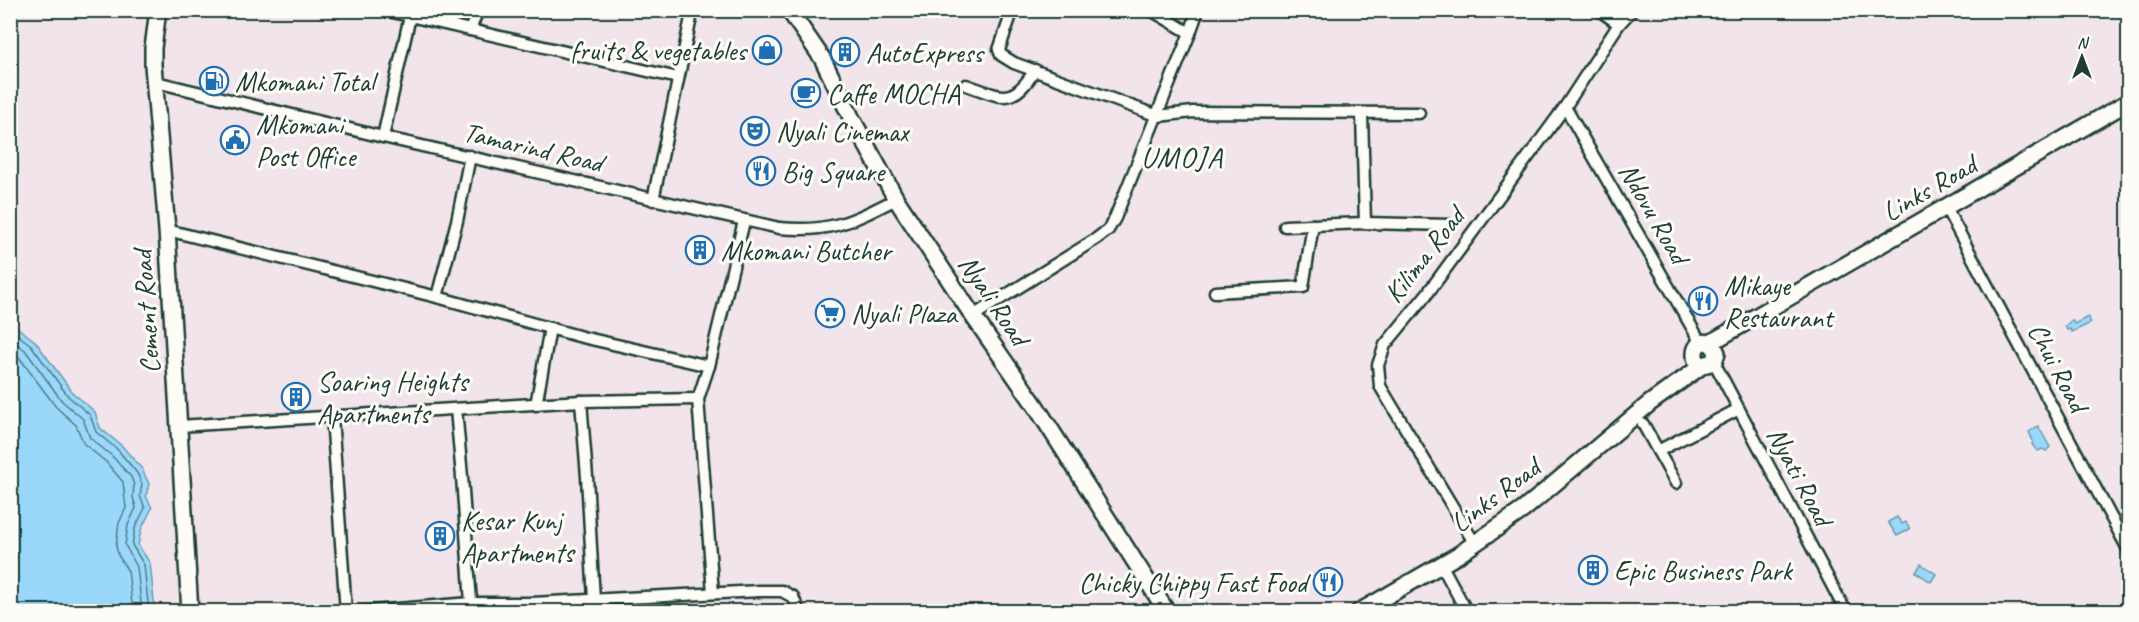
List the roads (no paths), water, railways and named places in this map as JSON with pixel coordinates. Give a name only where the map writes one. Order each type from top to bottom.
[{"type":"main road","name":"Cement Road","points":[[158,10],[153,48],[167,230],[190,612]]},
{"type":"main road","name":"Nyali Road","points":[[789,10],[822,58],[896,199],[1035,405],[1167,612]]},
{"type":"main road","name":"Links Road","points":[[1359,612],[1475,544],[1524,510],[1706,353],[1755,318],[2128,102]]},
{"type":"street","points":[[384,10],[678,78]]},
{"type":"street","points":[[470,30],[478,10]]},
{"type":"street","points":[[1151,10],[1190,33]]},
{"type":"street","points":[[973,316],[1108,230],[1158,116],[1198,10]]},
{"type":"street","points":[[1599,10],[1619,24]]},
{"type":"street","name":"Kilima Road","points":[[1475,544],[1380,386],[1378,365],[1386,345],[1427,294],[1565,107],[1619,24],[1632,10]]},
{"type":"street","points":[[653,200],[692,13]]},
{"type":"street","points":[[383,137],[410,15]]},
{"type":"street","points":[[1011,15],[999,50],[1001,55],[1158,116],[1193,112],[1419,113]]},
{"type":"street","points":[[966,85],[1000,97],[1010,96],[1025,86],[1035,70]]},
{"type":"street","name":"Tamarind Road","points":[[156,82],[778,228],[806,231],[824,229],[867,214],[896,199]]},
{"type":"street","name":"Ndovu Road","points":[[1565,107],[1706,353]]},
{"type":"street","points":[[1362,114],[1365,223]]},
{"type":"street","points":[[437,297],[457,221],[470,156]]},
{"type":"street","name":"Chui Road","points":[[1946,208],[2128,549]]},
{"type":"street","points":[[713,593],[698,399],[709,366],[744,221]]},
{"type":"street","points":[[1285,226],[1365,223],[1450,225]]},
{"type":"street","points":[[1215,292],[1303,286],[1313,225]]},
{"type":"street","points":[[167,230],[437,297],[550,328],[709,366]]},
{"type":"street","points":[[536,405],[550,328]]},
{"type":"street","name":"Nyati Road","points":[[1706,353],[1846,612]]},
{"type":"street","points":[[179,426],[581,401],[698,399]]},
{"type":"street","points":[[581,401],[594,600]]},
{"type":"street","points":[[456,409],[471,603]]},
{"type":"street","points":[[1658,452],[1737,410]]},
{"type":"street","points":[[332,417],[346,612]]},
{"type":"street","points":[[1643,424],[1676,483]]},
{"type":"street","points":[[1441,564],[1467,612]]},
{"type":"street","points":[[360,612],[471,603],[532,607],[594,600],[782,591],[793,597],[799,612]]},
{"type":"water","points":[[2088,317],[2091,323],[2072,332],[2065,326],[2072,320],[2074,324]]},
{"type":"water","points":[[10,322],[35,341],[73,393],[95,412],[100,428],[122,446],[142,469],[149,484],[146,496],[152,508],[141,530],[138,545],[150,563],[155,611],[11,611]]},
{"type":"water","points":[[2038,426],[2050,447],[2046,451],[2043,449],[2037,451],[2032,444],[2029,432]]},
{"type":"water","points":[[1897,517],[1902,524],[1906,522],[1910,529],[1897,536],[1888,522]]},
{"type":"water","points":[[1921,564],[1936,574],[1931,582],[1916,572]]},
{"type":"place","name":"fruits & vegetables","points":[[767,50]]},
{"type":"place","name":"AutoExpress","points":[[845,52]]},
{"type":"place","name":"Mkomani Total","points":[[214,81]]},
{"type":"place","name":"Caffe MOCHA","points":[[806,93]]},
{"type":"place","name":"Nyali Cinemax","points":[[755,131]]},
{"type":"place","name":"Mkomani Post Office","points":[[235,140]]},
{"type":"place","name":"Big Square","points":[[761,171]]},
{"type":"place","name":"Mkomani Butcher","points":[[700,250]]},
{"type":"place","name":"Mikaye Restaurant","points":[[1703,301]]},
{"type":"place","name":"Nyali Plaza","points":[[830,313]]},
{"type":"place","name":"Soaring Heights Apartments","points":[[296,397]]},
{"type":"place","name":"Kesar Kunj Apartments","points":[[440,536]]},
{"type":"place","name":"Epic Business Park","points":[[1593,570]]},
{"type":"place","name":"Chicky Chippy Fast Food","points":[[1328,582]]},
{"type":"district","name":"UMOJA","points":[[1182,157]]}]
